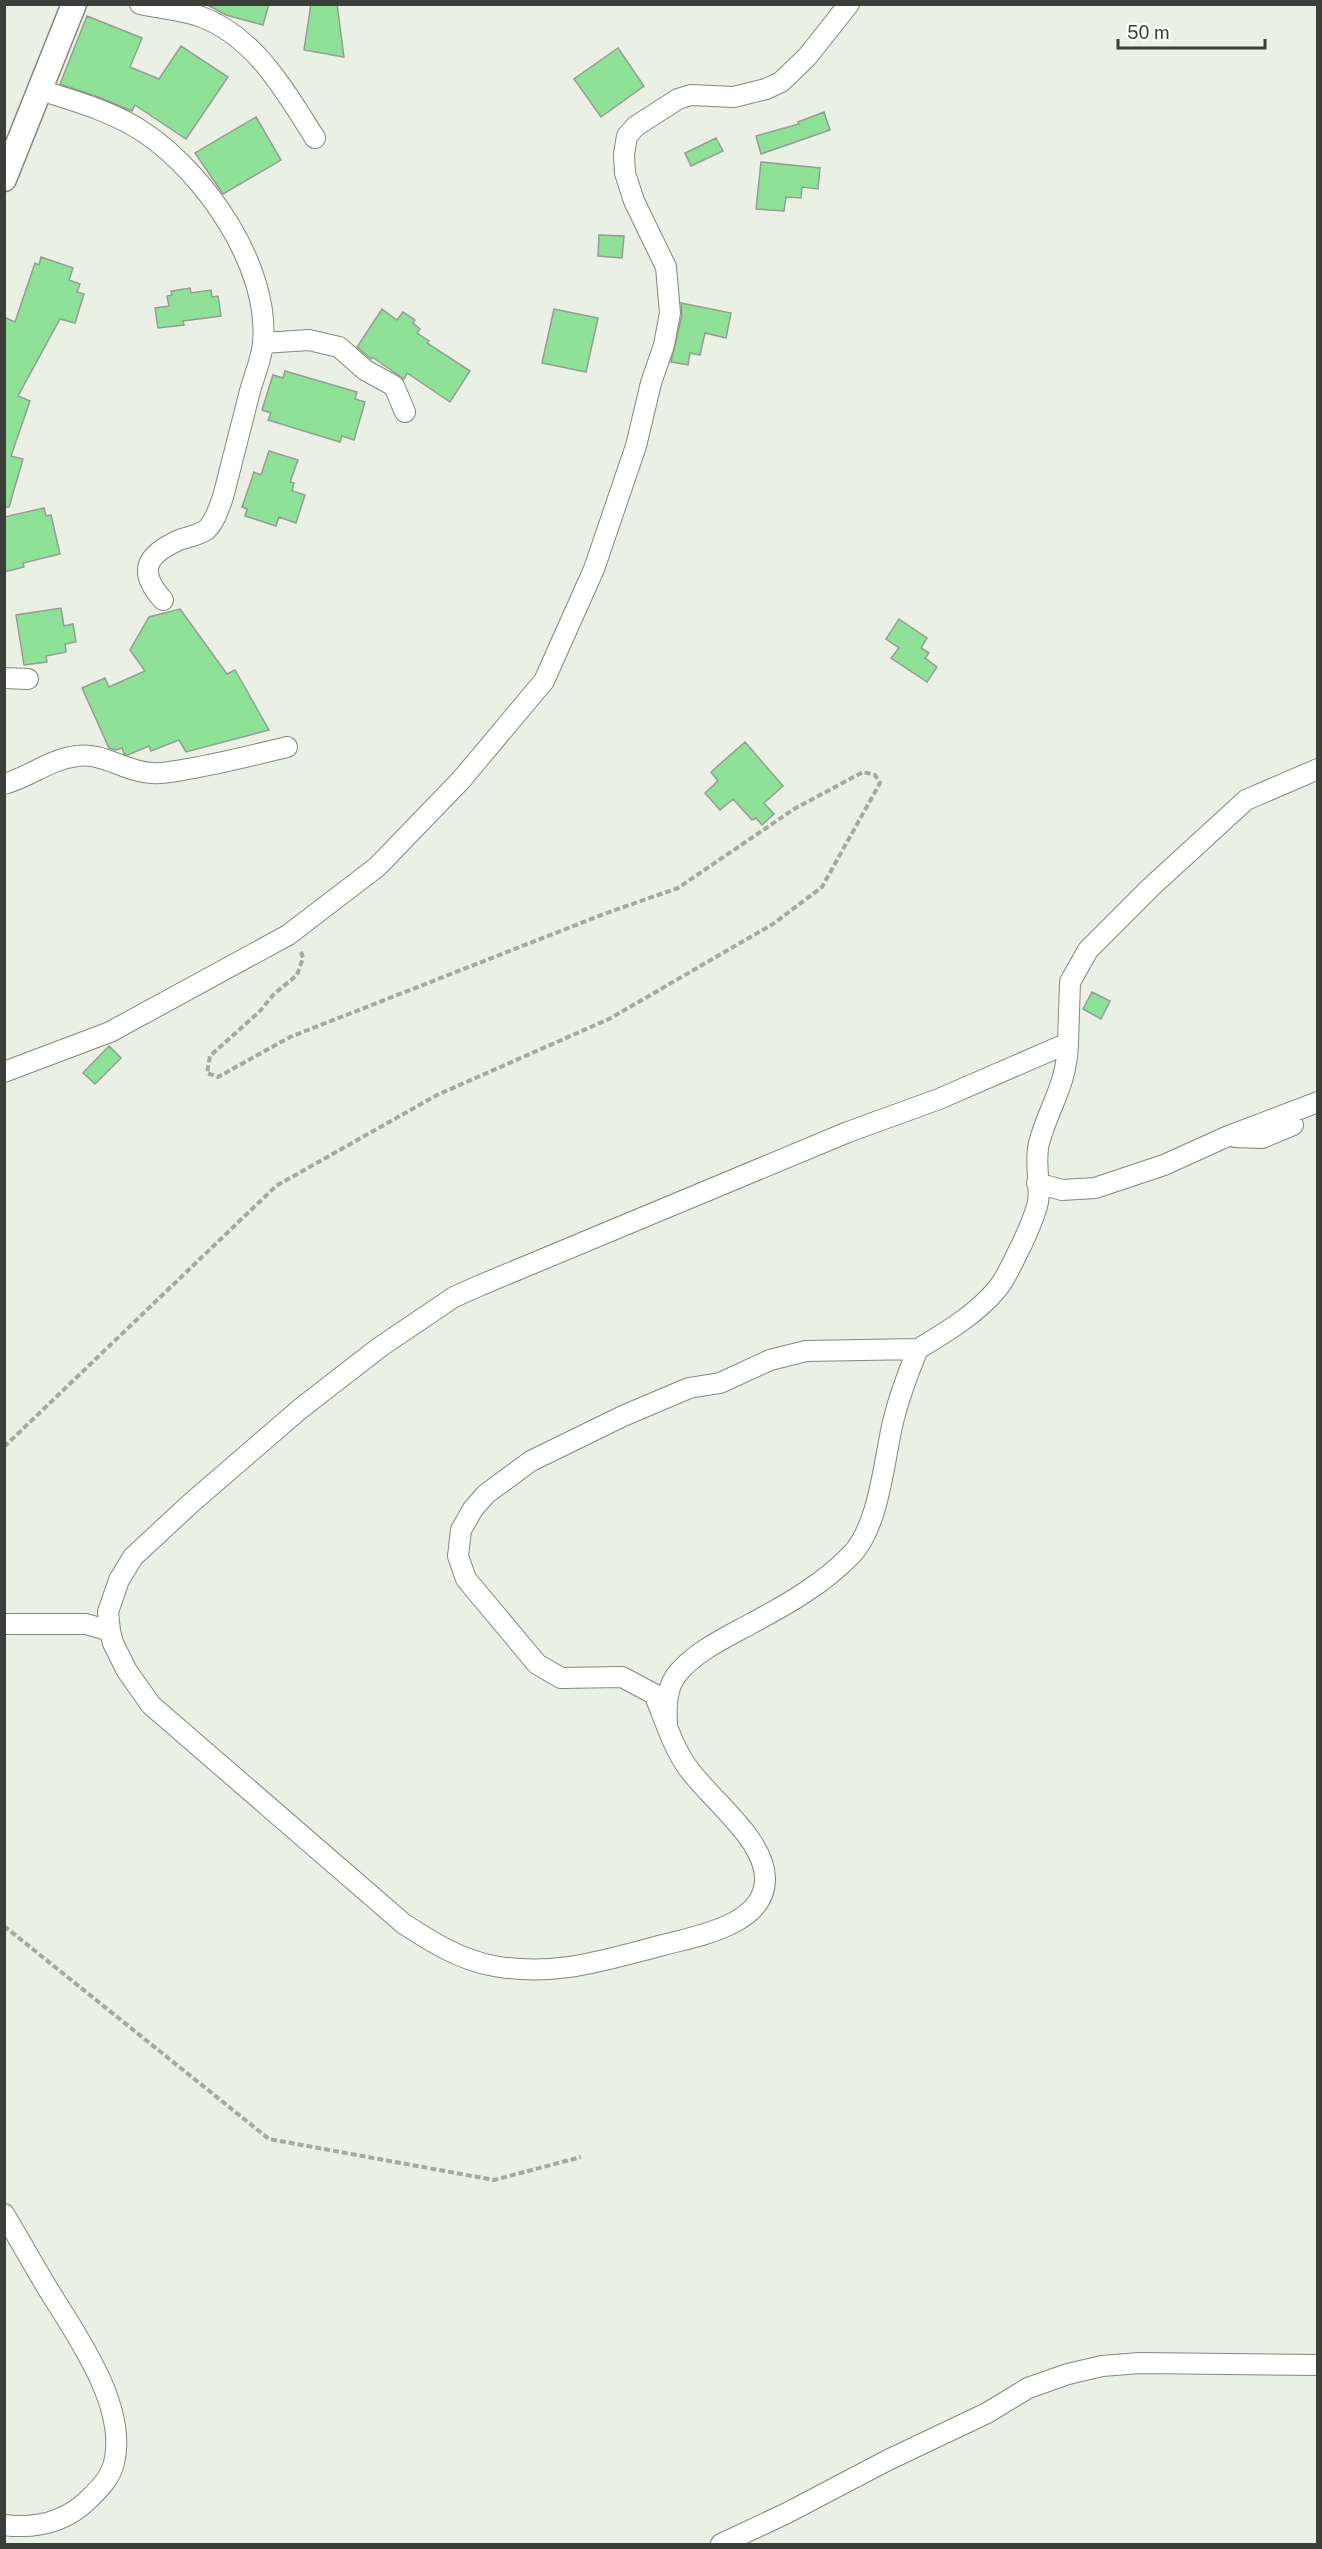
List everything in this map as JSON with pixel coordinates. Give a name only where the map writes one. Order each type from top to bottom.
[{"type":"street","points":[[140,4],[200,10],[249,48],[265,64],[315,138]]},
{"type":"street","points":[[4,1072],[110,1032],[288,935],[377,867],[461,780],[544,681],[594,569],[636,446],[651,383],[664,345],[670,313],[666,267],[634,201],[625,173],[627,136],[636,126],[678,99],[691,95],[734,97],[766,89],[781,82],[807,57],[849,4]]},
{"type":"street","points":[[4,179],[40,90],[68,9]]},
{"type":"street","points":[[40,90],[121,120],[144,133],[173,155],[193,175],[231,229],[250,263],[257,284],[263,343],[223,497],[215,516],[205,531],[166,547],[154,556],[148,565],[149,583],[163,600]]},
{"type":"street","points":[[263,343],[309,340],[339,347],[365,370],[394,386],[405,412]]},
{"type":"street","points":[[4,678],[28,679]]},
{"type":"street","points":[[4,784],[20,780],[60,759],[78,755],[104,758],[135,771],[152,773],[220,763],[287,747]]},
{"type":"street","points":[[1068,1043],[939,1099],[848,1132],[454,1297],[380,1347],[300,1410],[190,1504],[133,1557],[118,1580],[108,1612],[113,1643],[127,1671],[150,1705],[404,1924],[439,1947],[493,1966],[528,1970],[604,1962],[708,1934],[741,1917],[756,1903],[765,1888],[765,1875],[757,1850],[689,1770],[672,1741],[654,1694],[622,1677],[561,1678],[537,1664],[466,1579],[458,1556],[461,1530],[473,1509],[486,1494],[531,1461],[623,1416],[689,1388],[720,1383],[770,1360],[797,1353],[918,1349],[961,1320],[998,1288],[1032,1222],[1038,1201],[1035,1164],[1040,1142],[1058,1097],[1067,1062],[1068,1043],[1070,982],[1088,950],[1151,886],[1246,800],[1317,769]]},
{"type":"street","points":[[1037,1183],[1062,1190],[1095,1188],[1164,1165],[1226,1137],[1317,1102]]},
{"type":"street","points":[[1226,1137],[1262,1138],[1317,1114]]},
{"type":"street","points":[[667,1725],[668,1694],[678,1673],[698,1656],[730,1635],[793,1601],[851,1556],[859,1546],[874,1507],[893,1421],[918,1349]]},
{"type":"street","points":[[4,1624],[86,1624],[110,1630]]},
{"type":"street","points":[[4,2214],[90,2361],[107,2396],[115,2422],[117,2444],[114,2465],[104,2484],[82,2505],[59,2520],[24,2528],[4,2525]]},
{"type":"street","points":[[722,2544],[987,2413],[1028,2388],[1068,2374],[1102,2366],[1140,2363],[1317,2365]]},
{"type":"path","points":[[4,1447],[276,1186],[437,1095],[609,1019],[790,912],[822,887],[880,783],[875,775],[863,772],[794,809],[678,888],[604,914],[290,1037],[218,1077],[207,1073],[210,1056],[297,975],[303,958],[298,947],[288,935]]},
{"type":"path","points":[[4,1926],[269,2139],[342,2151],[420,2169],[494,2180],[581,2157]]},
{"type":"building","points":[[206,4],[269,4],[263,25],[226,15]]},
{"type":"building","points":[[311,4],[337,4],[344,57],[304,50]]},
{"type":"building","points":[[87,16],[142,38],[130,67],[159,79],[181,46],[228,77],[186,139],[135,105],[132,111],[60,84]]},
{"type":"building","points":[[618,48],[644,86],[601,117],[574,79]]},
{"type":"building","points":[[824,112],[830,130],[761,154],[756,136],[799,124],[798,122]]},
{"type":"building","points":[[256,117],[281,160],[223,194],[195,153]]},
{"type":"building","points":[[716,138],[723,151],[691,166],[685,153]]},
{"type":"building","points":[[761,162],[820,168],[818,189],[802,187],[801,198],[786,197],[784,211],[756,209]]},
{"type":"building","points":[[599,235],[624,236],[622,258],[598,256]]},
{"type":"building","points":[[41,257],[73,268],[69,280],[80,284],[77,292],[84,294],[75,323],[60,319],[18,396],[30,401],[11,456],[23,459],[9,507],[4,507],[4,317],[15,322],[35,263],[39,265]]},
{"type":"building","points":[[190,288],[191,293],[211,290],[212,297],[218,296],[221,316],[183,321],[184,325],[158,328],[155,308],[169,306],[167,296],[172,295],[171,291]]},
{"type":"building","points":[[681,303],[731,313],[726,338],[705,333],[700,355],[690,353],[688,365],[671,362],[682,315]]},
{"type":"building","points":[[382,309],[397,320],[403,312],[415,320],[413,323],[420,329],[417,333],[429,341],[427,343],[470,371],[450,402],[407,373],[404,379],[372,357],[371,359],[357,347]]},
{"type":"building","points":[[554,309],[598,318],[586,372],[542,363]]},
{"type":"building","points":[[285,371],[357,392],[355,399],[365,402],[354,440],[342,436],[340,442],[268,420],[271,413],[262,410],[273,375],[283,378]]},
{"type":"building","points":[[269,451],[298,460],[290,482],[294,483],[292,491],[305,495],[296,523],[279,517],[276,526],[245,516],[247,509],[242,507],[254,472],[261,475]]},
{"type":"building","points":[[44,508],[46,516],[51,515],[60,554],[23,563],[24,567],[4,572],[4,517]]},
{"type":"building","points":[[61,608],[64,626],[73,624],[76,642],[65,644],[66,652],[46,656],[47,662],[24,665],[16,615]]},
{"type":"building","points":[[180,609],[227,674],[235,670],[269,730],[186,752],[179,740],[151,751],[149,746],[128,755],[124,754],[122,748],[116,750],[109,748],[82,688],[105,678],[109,687],[145,671],[130,650],[149,617]]},
{"type":"building","points":[[899,619],[927,638],[921,648],[929,653],[925,658],[937,667],[927,682],[891,658],[899,648],[886,639]]},
{"type":"building","points":[[745,742],[783,786],[764,803],[774,814],[762,825],[756,818],[752,820],[733,799],[720,810],[705,793],[718,781],[711,772]]},
{"type":"building","points":[[1092,992],[1110,1001],[1101,1019],[1083,1009]]},
{"type":"building","points":[[109,1046],[121,1058],[95,1084],[83,1073]]}]
